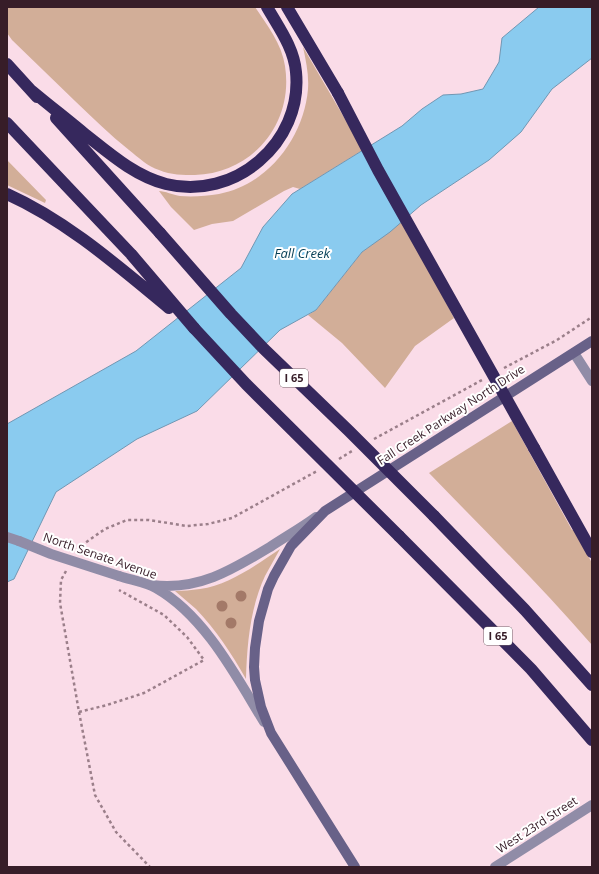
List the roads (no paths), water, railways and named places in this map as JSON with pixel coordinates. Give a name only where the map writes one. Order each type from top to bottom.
[{"type":"highway","points":[[32,91],[109,153],[141,174],[166,184],[185,187],[205,186],[225,182],[249,170],[266,156],[280,136],[292,113],[295,102],[296,73],[292,53],[267,7]]},
{"type":"highway","points":[[287,7],[338,93],[378,170],[592,552]]},
{"type":"highway","name":"I 65","points":[[7,64],[231,314],[264,349],[349,431],[526,610],[592,685]]},
{"type":"highway","name":"I 65","points":[[7,123],[131,254],[194,328],[246,384],[531,669],[592,740]]},
{"type":"highway","points":[[7,194],[37,209],[66,227],[119,266],[194,328]]},
{"type":"main road","name":"Fall Creek Parkway North Drive","points":[[355,867],[271,732],[263,714],[255,680],[254,655],[259,622],[268,589],[286,552],[324,511],[592,341]]},
{"type":"street","points":[[574,353],[592,381]]},
{"type":"street","points":[[137,581],[154,585],[177,585],[206,580],[239,566],[324,511]]},
{"type":"street","name":"North Senate Avenue","points":[[7,537],[51,554],[137,581],[155,588],[172,598],[190,614],[206,633],[228,664],[271,732]]},
{"type":"street","name":"West 23rd Street","points":[[495,867],[592,805]]},
{"type":"water","name":"Fall Creek","points":[[539,7],[592,7],[592,58],[552,89],[521,132],[489,160],[421,205],[390,232],[362,252],[316,310],[280,330],[197,411],[137,439],[56,492],[14,579],[7,582],[7,424],[136,351],[241,268],[263,227],[292,194],[402,126],[422,109],[443,95],[461,94],[483,89],[499,62],[502,38]]}]
